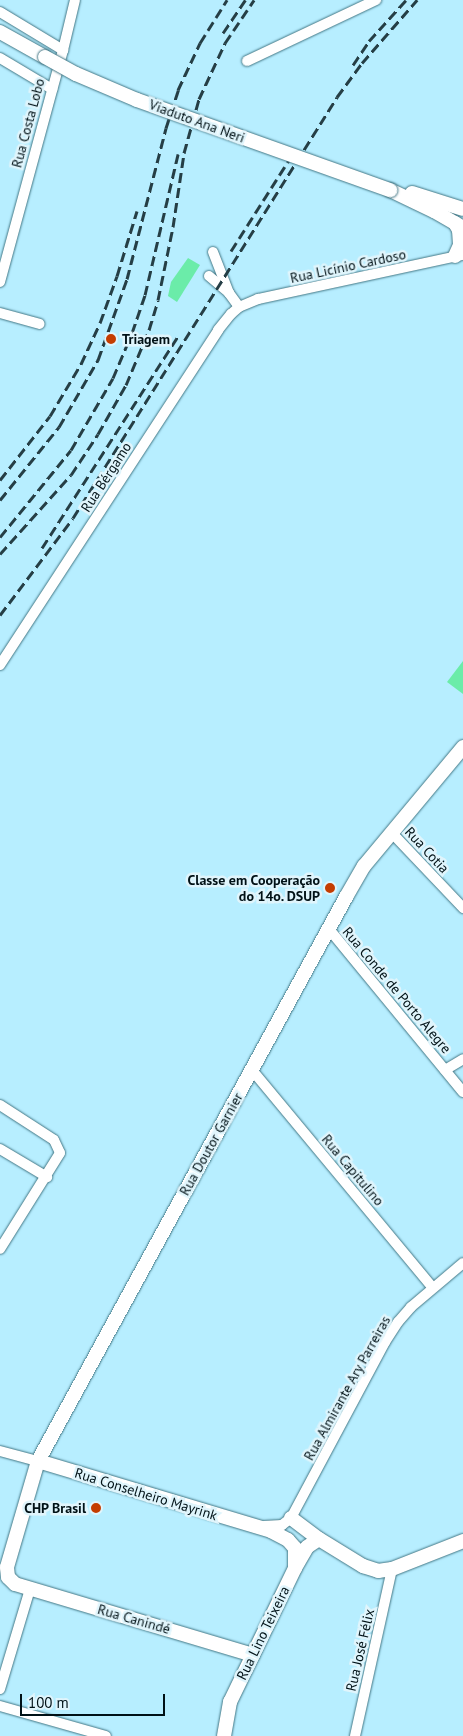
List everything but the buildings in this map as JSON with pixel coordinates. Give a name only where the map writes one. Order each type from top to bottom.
[{"type":"main road","name":"Viaduto Ana Neri","points":[[0,32],[76,74],[137,100],[396,192],[459,226]]},
{"type":"main road","name":"Viaduto Ana Neri","points":[[396,192],[420,194],[463,209]]},
{"type":"main road","points":[[459,226],[459,256]]},
{"type":"main road","name":"Rua Doutor Garnier","points":[[14,1584],[4,1570],[38,1461],[364,866],[463,747]]},
{"type":"main road","name":"Rua Conselheiro Mayrink","points":[[38,1461],[247,1524]]},
{"type":"main road","points":[[291,1518],[319,1539],[364,1566],[378,1571],[392,1569],[463,1541]]},
{"type":"main road","points":[[247,1524],[288,1540],[296,1551],[295,1568]]},
{"type":"main road","name":"Rua Lino Teixeira","points":[[224,1736],[230,1702],[295,1568],[307,1547],[319,1539]]},
{"type":"main road","name":"Rua Canindé","points":[[14,1584],[253,1655]]},
{"type":"street","name":"Rua Costa Lobo","points":[[0,282],[75,0]]},
{"type":"street","points":[[248,60],[376,0]]},
{"type":"street","points":[[0,12],[63,50]]},
{"type":"street","points":[[0,58],[52,89]]},
{"type":"street","points":[[213,252],[229,293],[239,307]]},
{"type":"street","name":"Rua Licínio Cardoso","points":[[239,307],[258,299],[459,256]]},
{"type":"street","points":[[208,276],[229,293]]},
{"type":"street","name":"Rua Bérgamo","points":[[0,665],[218,330],[239,307]]},
{"type":"street","points":[[0,313],[40,324]]},
{"type":"street","name":"Rua Cotia","points":[[392,832],[463,908]]},
{"type":"street","name":"Rua Conde de Porto Alegre","points":[[328,929],[463,1092]]},
{"type":"street","points":[[445,1070],[463,1059]]},
{"type":"street","name":"Rua Capitulino","points":[[252,1070],[433,1288]]},
{"type":"street","points":[[0,1104],[58,1144],[59,1158],[1,1247]]},
{"type":"street","points":[[0,1149],[47,1178]]},
{"type":"street","name":"Rua Almirante Ary Parreiras","points":[[291,1518],[385,1342],[398,1322],[433,1288],[463,1263]]},
{"type":"street","name":"Rua Conselheiro Mayrink","points":[[0,1451],[38,1461]]},
{"type":"street","name":"Rua Conselheiro Mayrink","points":[[247,1524],[270,1527],[282,1525],[291,1518]]},
{"type":"street","name":"Rua José Félix","points":[[355,1736],[392,1569]]},
{"type":"street","points":[[0,1690],[30,1589]]},
{"type":"street","points":[[0,1706],[106,1736]]},
{"type":"green space","points":[[188,258],[200,265],[177,302],[168,296],[171,282]]},
{"type":"green space","points":[[463,661],[463,694],[447,682]]},
{"type":"railway","points":[[0,500],[59,427],[98,360],[127,279],[166,128],[178,90],[200,43],[227,0]]},
{"type":"railway","points":[[223,33],[245,0]]},
{"type":"railway","points":[[0,554],[71,475],[98,434],[126,385],[149,330],[158,300],[173,227],[184,153],[199,99],[225,43],[254,0]]},
{"type":"railway","points":[[353,65],[369,41],[406,0]]},
{"type":"railway","points":[[0,615],[73,518],[337,97],[362,63],[417,0]]},
{"type":"railway","points":[[0,537],[71,450],[113,378],[132,333],[145,295],[178,154]]},
{"type":"railway","points":[[231,251],[289,160]]},
{"type":"railway","points":[[0,480],[50,416],[81,364],[100,323],[137,211]]},
{"type":"railway","points":[[42,548],[178,336]]},
{"type":"place","name":"Triagem","points":[[111,339]]},
{"type":"place","name":"Classe em Cooperação do 14o. DSUP","points":[[330,888]]},
{"type":"place","name":"CHP Brasil","points":[[96,1508]]}]
